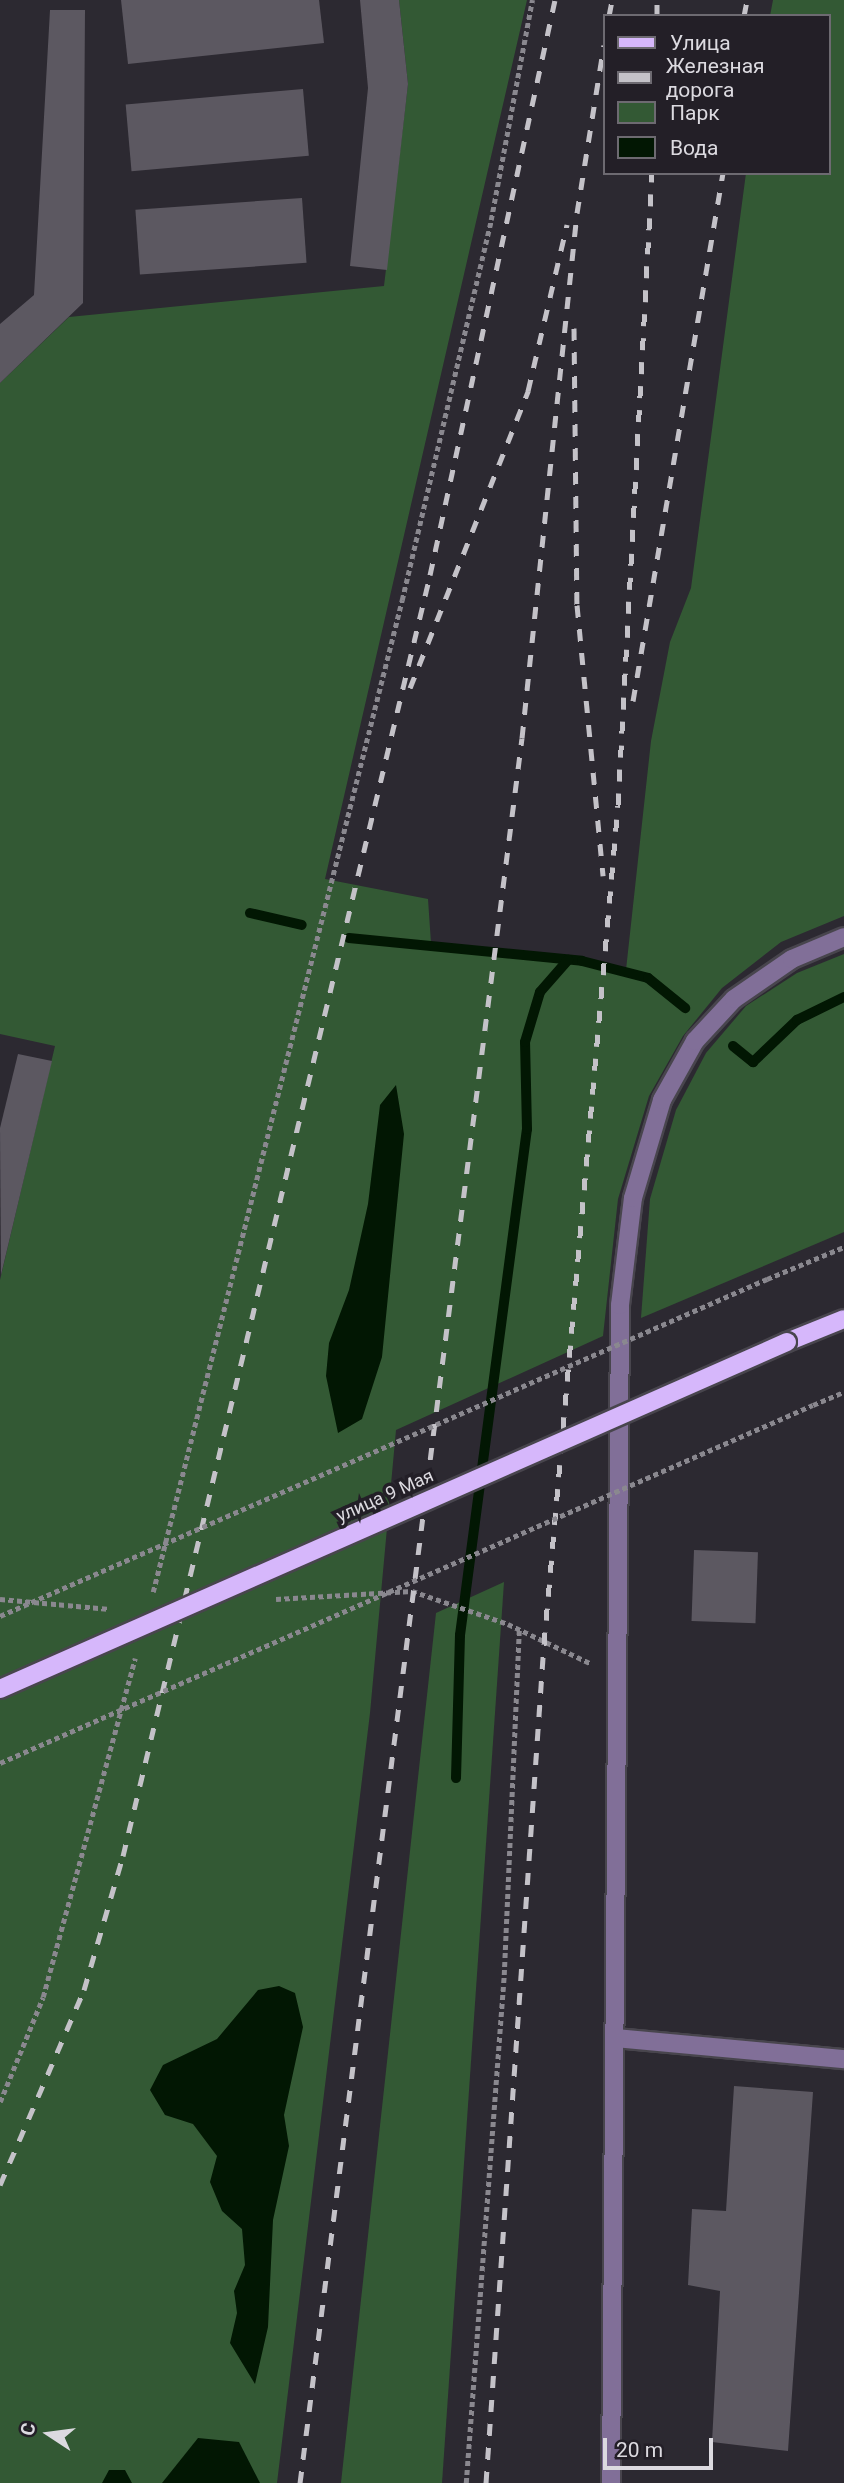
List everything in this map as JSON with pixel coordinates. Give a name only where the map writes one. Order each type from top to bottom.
[{"type":"main road","name":"улица 9 Мая","points":[[0,1689],[844,1319]]},
{"type":"lane","points":[[611,2483],[620,1305],[633,1198],[662,1100],[695,1041],[734,999],[792,959],[844,937]]},
{"type":"lane","points":[[616,2038],[844,2059]]},
{"type":"path","points":[[149,1606],[402,600],[491,220],[532,0]]},
{"type":"path","points":[[0,1616],[844,1247]]},
{"type":"path","points":[[0,1763],[844,1392]]},
{"type":"path","points":[[440,1600],[487,1616],[618,1674]]},
{"type":"path","points":[[466,2483],[504,1975],[519,1630]]},
{"type":"path","points":[[0,2102],[43,1997],[138,1646]]},
{"type":"green space","points":[[399,0],[527,0],[325,879],[428,899],[431,943],[626,970],[651,741],[670,642],[691,588],[746,175],[830,175],[830,14],[770,14],[773,0],[844,0],[844,916],[781,942],[722,988],[683,1036],[649,1096],[618,1199],[603,1336],[396,1430],[370,1713],[277,2483],[0,2483],[0,1280],[55,1046],[0,1034],[0,383],[69,317],[384,286],[408,84]]},
{"type":"green space","points":[[844,954],[844,1232],[641,1318],[650,1199],[676,1110],[706,1053],[746,1006],[797,973]]},
{"type":"green space","points":[[504,1582],[442,2483],[341,2483],[436,1613]]},
{"type":"water","points":[[396,1085],[404,1134],[382,1357],[362,1419],[338,1433],[326,1376],[329,1343],[349,1290],[368,1204],[380,1105]]},
{"type":"water","points":[[279,1986],[295,1993],[303,2027],[284,2115],[289,2146],[273,2220],[268,2327],[255,2384],[230,2343],[237,2313],[234,2291],[245,2265],[242,2229],[222,2211],[210,2182],[217,2156],[193,2124],[165,2115],[150,2090],[163,2065],[217,2039],[258,1990]]},
{"type":"water","points":[[198,2438],[239,2442],[260,2483],[162,2483]]},
{"type":"water","points":[[109,2470],[125,2470],[132,2483],[102,2483]]},
{"type":"building","points":[[121,0],[319,0],[324,43],[128,64]]},
{"type":"building","points":[[360,0],[399,0],[408,84],[387,270],[350,266],[368,88]]},
{"type":"building","points":[[50,10],[85,10],[83,303],[0,383],[0,324],[34,295]]},
{"type":"building","points":[[303,89],[309,156],[132,171],[126,105]]},
{"type":"building","points":[[302,198],[307,263],[140,274],[135,210]]},
{"type":"building","points":[[18,1054],[52,1061],[1,1275],[0,1128]]},
{"type":"building","points":[[694,1550],[758,1552],[755,1623],[692,1621]]},
{"type":"building","points":[[734,2086],[813,2092],[788,2451],[712,2442],[720,2291],[688,2285],[692,2209],[726,2211]]},
{"type":"waterway","points":[[250,913],[302,925]]},
{"type":"waterway","points":[[349,938],[582,961],[648,978],[685,1008]]},
{"type":"waterway","points":[[456,1778],[460,1635],[527,1129],[525,1042],[540,992],[568,960]]},
{"type":"waterway","points":[[733,1046],[753,1062],[797,1020],[844,997]]},
{"type":"railway","points":[[0,2185],[84,1990],[123,1856],[430,575],[555,0]]},
{"type":"railway","points":[[609,14],[612,0]]},
{"type":"railway","points":[[657,0],[657,14]]},
{"type":"railway","points":[[744,14],[747,0]]},
{"type":"railway","points":[[300,2483],[522,738],[577,213],[602,57]]},
{"type":"railway","points":[[486,2483],[544,1644],[618,805],[652,175]]},
{"type":"railway","points":[[633,701],[723,175]]},
{"type":"railway","points":[[410,688],[528,391],[567,225]]},
{"type":"railway","points":[[574,328],[577,605],[603,876]]}]
